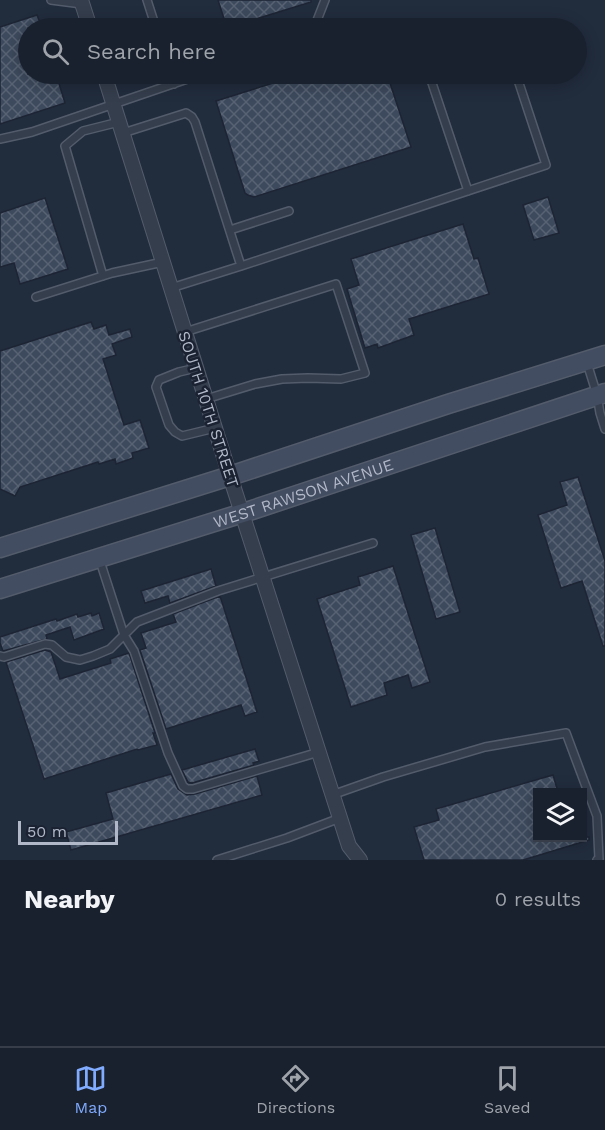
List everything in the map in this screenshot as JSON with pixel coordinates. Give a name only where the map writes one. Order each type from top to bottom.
[{"type":"main road","points":[[0,548],[605,355]]},
{"type":"main road","name":"WEST RAWSON AVENUE","points":[[0,590],[243,513],[601,394]]},
{"type":"street","points":[[81,2],[87,18]]},
{"type":"street","name":"SOUTH 10TH STREET","points":[[107,84],[340,818],[348,853],[360,860]]},
{"type":"lane","points":[[51,0],[81,2]]},
{"type":"lane","points":[[147,0],[153,18]]},
{"type":"lane","points":[[318,18],[325,0]]},
{"type":"lane","points":[[0,139],[32,132],[174,84]]},
{"type":"lane","points":[[432,84],[468,191]]},
{"type":"lane","points":[[171,288],[546,165],[519,84]]},
{"type":"lane","points":[[104,276],[65,146],[83,131],[121,128],[183,114],[192,117],[195,122],[241,266]]},
{"type":"lane","points":[[230,230],[289,211]]},
{"type":"lane","points":[[36,297],[104,276],[163,262]]},
{"type":"lane","points":[[185,332],[336,284],[365,373],[341,379],[282,379],[255,384],[206,399]]},
{"type":"lane","points":[[587,361],[601,394],[600,412],[605,429]]},
{"type":"lane","points":[[196,368],[166,376],[159,380],[156,387],[169,425],[175,432],[182,436],[215,428]]},
{"type":"lane","points":[[0,656],[4,657],[45,644],[52,645],[66,657],[80,660],[110,649],[137,622],[218,591],[373,543]]},
{"type":"lane","points":[[99,558],[124,635],[134,651],[168,753],[183,786],[193,789],[319,752]]},
{"type":"lane","points":[[332,795],[383,777],[485,747],[566,733],[597,816],[599,860],[597,860]]},
{"type":"lane","points":[[217,860],[287,838],[340,818]]},
{"type":"building","points":[[218,0],[311,0],[311,2],[259,18],[224,18]]},
{"type":"building","points":[[18,21],[18,84],[59,84],[65,103],[0,124],[0,27]]},
{"type":"building","points":[[270,84],[390,84],[411,147],[254,197],[245,193],[216,101]]},
{"type":"building","points":[[548,197],[559,233],[534,240],[523,205]]},
{"type":"building","points":[[45,198],[68,269],[20,284],[14,263],[0,267],[0,213]]},
{"type":"building","points":[[463,224],[474,259],[478,258],[489,294],[409,319],[414,335],[378,348],[377,344],[365,348],[347,289],[359,285],[351,259]]},
{"type":"building","points":[[91,322],[94,329],[106,325],[109,335],[130,329],[132,337],[112,344],[116,355],[103,359],[124,425],[140,420],[149,448],[132,453],[133,458],[116,464],[115,459],[99,464],[98,462],[20,487],[15,496],[0,489],[0,351]]},
{"type":"building","points":[[578,477],[605,561],[605,646],[603,646],[582,581],[561,588],[538,515],[567,505],[560,482]]},
{"type":"building","points":[[435,528],[460,612],[436,619],[411,535]]},
{"type":"building","points":[[393,566],[430,682],[412,688],[408,675],[384,683],[387,695],[351,707],[317,599],[360,585],[358,577]]},
{"type":"building","points":[[211,569],[216,586],[170,603],[168,596],[145,603],[141,591]]},
{"type":"building","points":[[220,596],[257,712],[245,716],[241,705],[166,729],[140,650],[146,648],[141,633],[176,622],[173,614]]},
{"type":"building","points":[[91,613],[92,616],[99,613],[104,629],[74,640],[70,627],[46,635],[47,639],[3,651],[0,637],[56,619],[57,621],[77,614],[78,617]]},
{"type":"building","points":[[45,650],[51,652],[60,679],[111,663],[110,659],[129,653],[157,745],[137,749],[44,779],[6,662]]},
{"type":"building","points":[[255,749],[259,761],[253,763],[254,765],[192,783],[188,782],[182,770]]},
{"type":"building","points":[[171,774],[178,789],[187,795],[257,776],[262,795],[71,850],[66,832],[113,819],[106,793]]},
{"type":"building","points":[[553,775],[557,788],[533,788],[533,842],[582,842],[523,860],[424,860],[414,827],[439,820],[436,809]]}]
